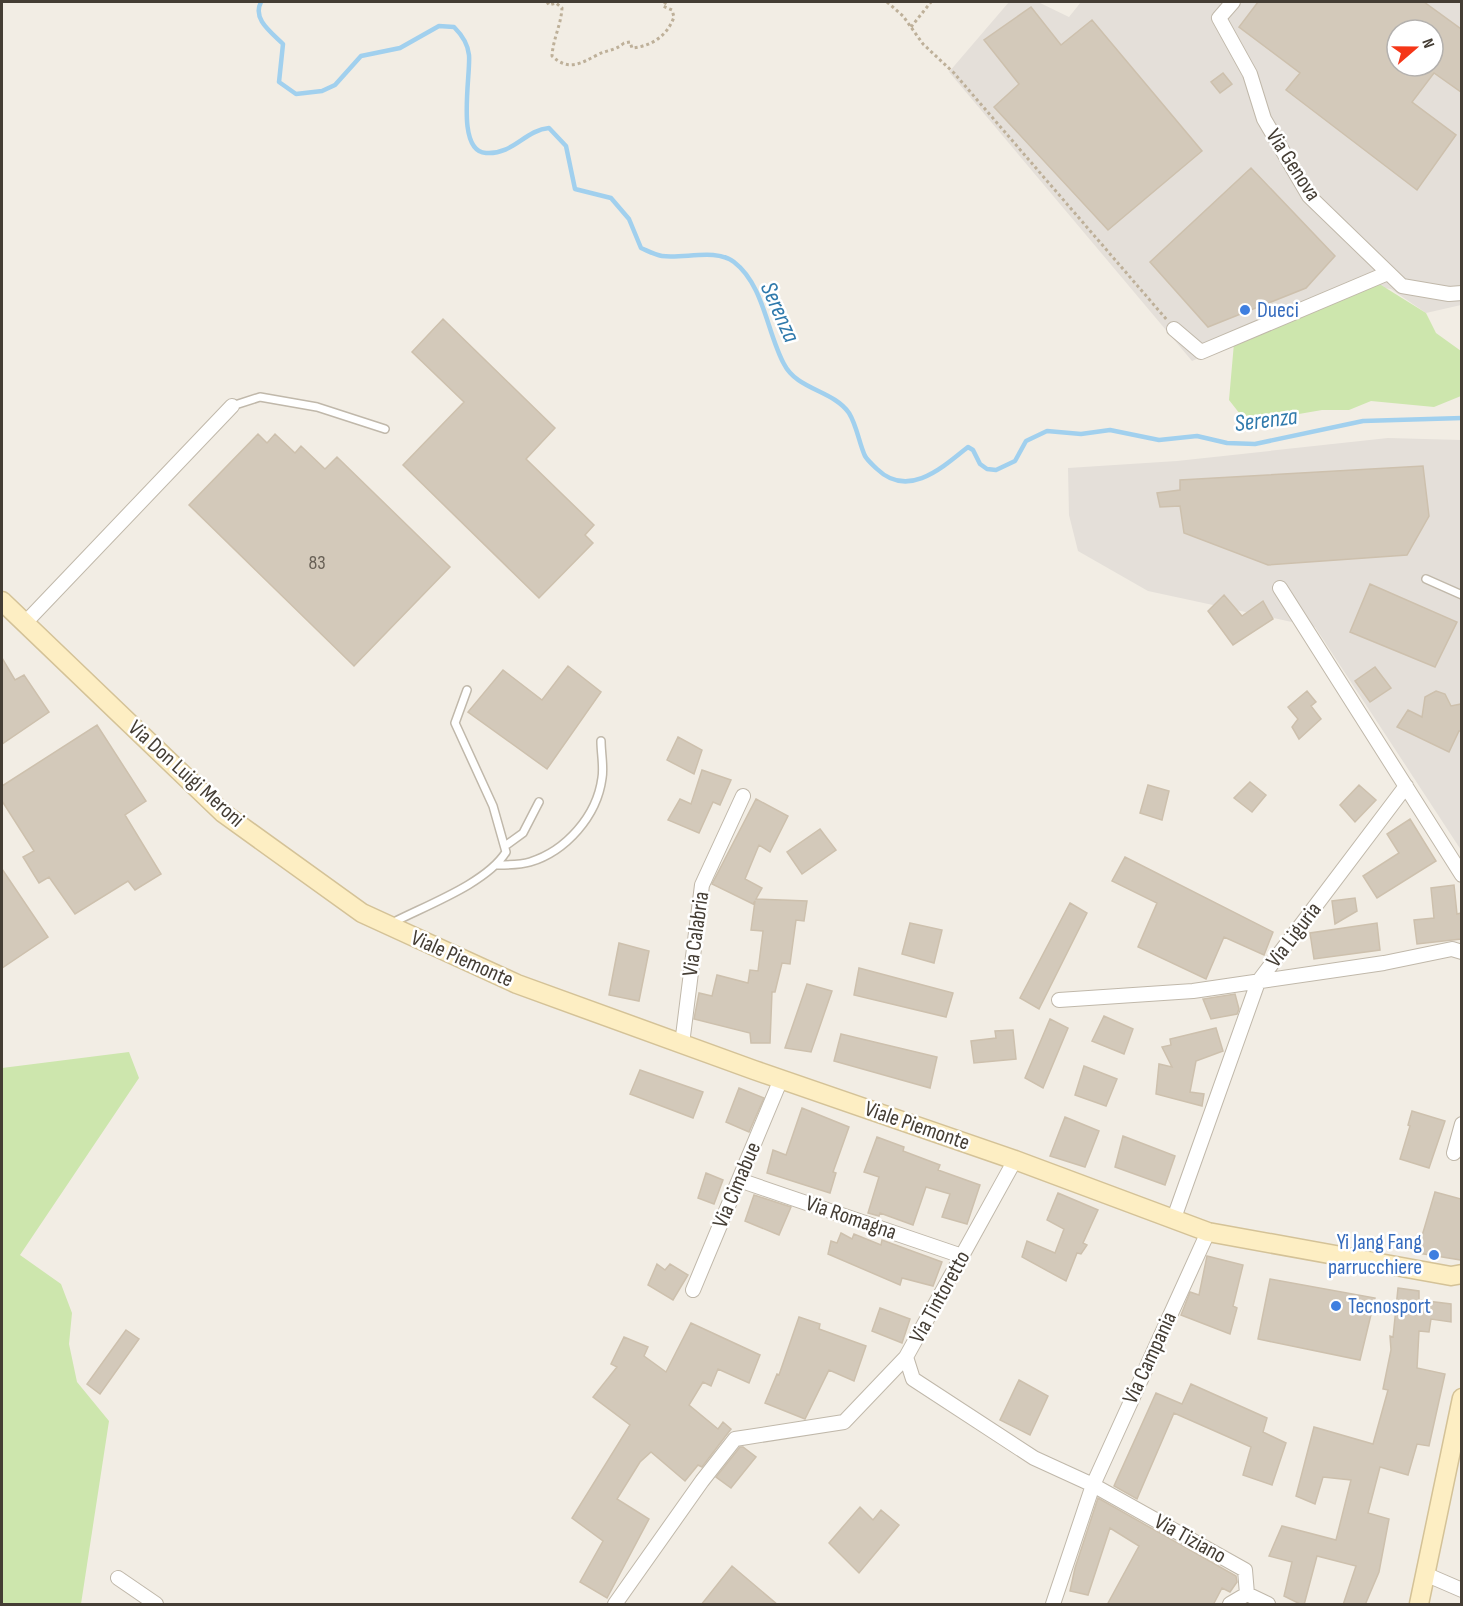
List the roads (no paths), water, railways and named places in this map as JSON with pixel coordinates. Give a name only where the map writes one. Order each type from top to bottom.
[{"type":"street","name":"Via Genova","points":[[1233,2],[1220,18],[1250,74],[1269,128],[1309,196],[1402,285],[1449,294],[1461,293]]},
{"type":"street","points":[[1174,329],[1201,352],[1388,273]]},
{"type":"street","points":[[25,623],[232,406]]},
{"type":"street","points":[[1280,588],[1461,875]]},
{"type":"street","name":"Via Don Luigi Meroni","points":[[2,600],[223,813],[362,913],[388,925]]},
{"type":"street","name":"Via Liguria","points":[[1059,1000],[1193,991],[1258,982],[1406,786]]},
{"type":"street","name":"Via Calabria","points":[[682,1044],[702,885],[743,796]]},
{"type":"street","name":"Viale Piemonte","points":[[388,925],[517,984],[1016,1160],[1208,1232],[1451,1276],[1461,1275]]},
{"type":"street","points":[[1174,1218],[1258,982],[1384,963],[1452,949],[1461,952]]},
{"type":"street","name":"Via Cimabue","points":[[693,1290],[781,1079]]},
{"type":"street","points":[[1454,1153],[1461,1124]]},
{"type":"street","name":"Via Tintoretto","points":[[1016,1160],[906,1358],[913,1379],[939,1397],[1034,1458],[1092,1485]]},
{"type":"street","name":"Via Romagna","points":[[739,1180],[962,1256]]},
{"type":"street","name":"Via Campania","points":[[1053,1605],[1092,1485],[1208,1232]]},
{"type":"street","points":[[615,1605],[702,1481],[735,1439],[844,1422],[906,1358]]},
{"type":"street","points":[[1419,1605],[1461,1398]]},
{"type":"street","name":"Via Tiziano","points":[[1092,1485],[1245,1570],[1247,1593]]},
{"type":"street","points":[[1425,1574],[1461,1590]]},
{"type":"street","points":[[118,1578],[156,1605]]},
{"type":"street","points":[[1230,1605],[1247,1593],[1268,1605]]},
{"type":"lane","points":[[232,406],[260,398],[317,407],[385,429]]},
{"type":"lane","points":[[1426,579],[1461,595]]},
{"type":"lane","points":[[388,925],[467,884],[498,865],[506,852],[493,806],[455,723],[467,690]]},
{"type":"lane","points":[[498,865],[529,863],[574,836],[591,810],[602,779],[601,741]]},
{"type":"lane","points":[[505,846],[523,833],[539,802]]},
{"type":"waterway","name":"Serenza","points":[[261,2],[259,8],[261,20],[283,44],[279,82],[296,94],[322,91],[335,85],[361,56],[400,48],[439,26],[454,27],[460,33],[468,51],[468,126],[476,149],[486,153],[495,153],[533,133],[549,128],[566,146],[575,189],[611,198],[629,219],[641,248],[662,256],[709,255],[727,258],[734,262],[744,272],[759,296],[778,352],[790,373],[806,385],[842,405],[852,418],[865,456],[889,478],[913,481],[924,477],[947,464],[968,447],[973,450],[980,464],[987,469],[996,470],[1015,461],[1026,441],[1047,431],[1081,434],[1110,430],[1159,440],[1197,436],[1227,443],[1255,444],[1363,421],[1462,418]]},
{"type":"place","name":"Dueci","points":[[1245,310]]},
{"type":"place","name":"Yi Jang Fang parrucchiere","points":[[1434,1255]]},
{"type":"place","name":"Tecnosport","points":[[1336,1306]]}]
